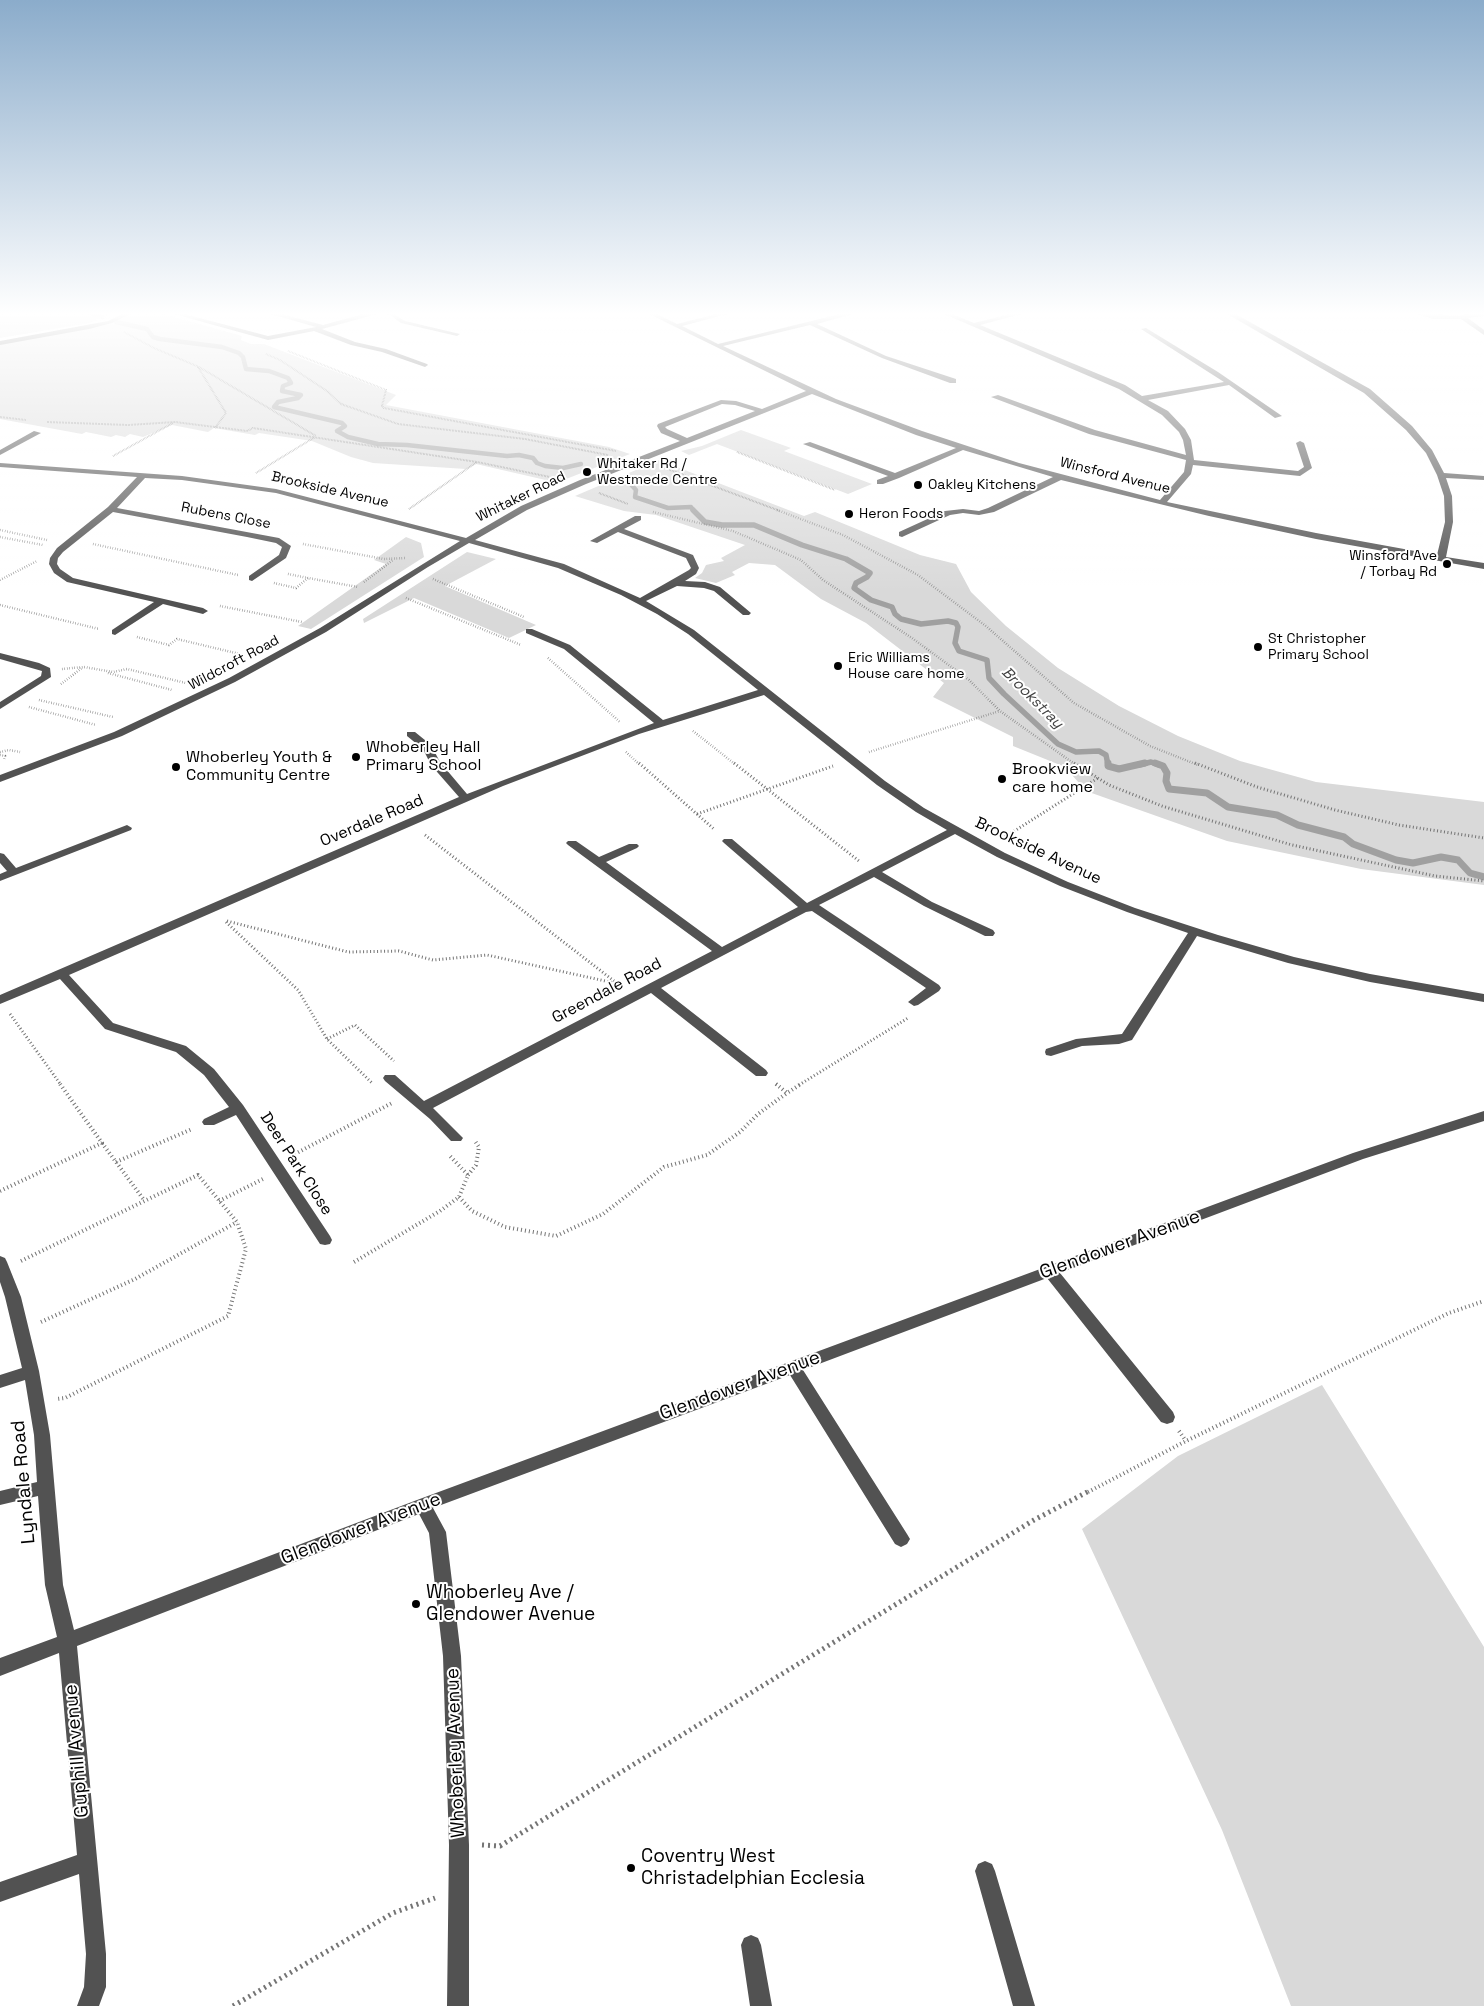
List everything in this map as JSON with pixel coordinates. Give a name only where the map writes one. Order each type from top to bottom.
[{"type":"street","points":[[687,441],[664,431],[661,426],[714,405]]},
{"type":"street","points":[[744,405],[762,411]]},
{"type":"street","name":"Whitaker Road","points":[[466,540],[524,508],[576,484],[779,405]]},
{"type":"street","name":"Winsford Avenue","points":[[844,405],[962,448],[1060,477],[1162,503],[1316,536],[1484,566]]},
{"type":"street","points":[[1016,405],[1092,432],[1190,461],[1300,474],[1308,468],[1300,443]]},
{"type":"street","points":[[1153,405],[1165,413],[1182,431],[1187,440],[1190,461],[1188,472],[1162,503]]},
{"type":"street","points":[[1261,405],[1278,416]]},
{"type":"street","points":[[1385,405],[1421,441],[1441,475],[1448,496],[1450,515],[1441,558]]},
{"type":"street","points":[[0,453],[37,433]]},
{"type":"street","points":[[808,444],[896,476]]},
{"type":"street","points":[[880,482],[962,448]]},
{"type":"street","name":"Brookside Avenue","points":[[0,465],[142,475],[236,485],[313,499],[562,566],[640,601],[691,632],[881,783],[955,830],[1064,884],[1131,910],[1292,960],[1370,978],[1483,1000]]},
{"type":"street","points":[[142,475],[110,509],[54,558],[56,571],[70,580],[203,611]]},
{"type":"street","points":[[1441,475],[1484,478]]},
{"type":"street","points":[[902,534],[948,513],[979,513],[991,510],[1060,477]]},
{"type":"street","name":"Rubens Close","points":[[110,509],[279,541],[287,546],[283,556],[252,578]]},
{"type":"street","points":[[594,541],[638,518]]},
{"type":"street","points":[[617,529],[690,557],[695,568],[676,583],[640,601]]},
{"type":"street","name":"Wildcroft Road","points":[[0,779],[118,734],[215,689],[326,628],[466,540]]},
{"type":"street","points":[[676,583],[705,585],[716,589],[746,613]]},
{"type":"street","points":[[114,632],[161,602]]},
{"type":"street","points":[[529,631],[567,647],[662,723]]},
{"type":"street","points":[[0,656],[36,665],[47,670],[46,677],[0,706]]},
{"type":"street","name":"Overdale Road","points":[[3,1004],[61,973],[465,798],[635,732],[765,691]]},
{"type":"street","points":[[411,734],[427,747],[435,762],[465,798]]},
{"type":"street","points":[[0,878],[127,828]]},
{"type":"street","name":"Greendale Road","points":[[423,1107],[955,830]]},
{"type":"street","points":[[728,842],[810,907],[935,988],[914,1002]]},
{"type":"street","points":[[572,843],[721,952]]},
{"type":"street","points":[[597,862],[633,846]]},
{"type":"street","points":[[0,856],[15,873]]},
{"type":"street","points":[[875,872],[920,900],[989,934]]},
{"type":"street","points":[[1051,1052],[1081,1042],[1119,1040],[1127,1036],[1195,931]]},
{"type":"street","name":"Deer Park Close","points":[[61,973],[109,1026],[181,1049],[209,1072],[238,1108],[325,1240]]},
{"type":"street","points":[[652,987],[762,1073]]},
{"type":"street","points":[[390,1078],[456,1138]]},
{"type":"street","name":"Deer Park Close","points":[[209,1122],[238,1108]]},
{"type":"street","name":"Glendower Avenue","points":[[0,1667],[423,1505],[1358,1156],[1484,1116]]},
{"type":"street","name":"Lyndale Road","points":[[1,1265],[22,1330],[32,1371],[42,1435],[54,1585],[67,1641]]},
{"type":"street","points":[[1050,1271],[1167,1417]]},
{"type":"street","points":[[793,1367],[901,1539]]},
{"type":"street","points":[[0,1382],[32,1371]]},
{"type":"street","points":[[0,1498],[46,1487]]},
{"type":"street","name":"Whoberley Avenue","points":[[423,1505],[437,1532],[452,1656],[459,1844],[458,2006]]},
{"type":"street","name":"Guphill Avenue","points":[[67,1641],[96,1954],[95,1987],[88,2006]]},
{"type":"street","points":[[0,1892],[87,1861]]},
{"type":"street","points":[[985,1871],[1024,2006]]},
{"type":"street","points":[[752,1945],[761,2006]]},
{"type":"path","points":[[215,428],[226,413],[221,405]]},
{"type":"path","points":[[262,405],[316,436]]},
{"type":"path","points":[[343,405],[398,424],[524,440],[636,460],[695,478],[843,535],[918,575],[994,632],[1074,703],[1150,746],[1257,786],[1335,810],[1399,825],[1484,838]]},
{"type":"path","points":[[382,405],[384,408],[606,449],[630,456],[636,460]]},
{"type":"path","points":[[0,417],[33,421]]},
{"type":"path","points":[[43,422],[128,425],[175,422],[215,428],[247,431],[253,428],[316,436],[380,449],[477,462],[576,484],[630,506]]},
{"type":"path","points":[[90,472],[100,464],[175,422]]},
{"type":"path","points":[[236,485],[316,436]]},
{"type":"path","points":[[737,452],[835,490]]},
{"type":"path","points":[[391,520],[477,462]]},
{"type":"path","points":[[646,511],[733,531],[801,560],[823,580],[912,638],[969,680],[1000,711],[1070,761],[1098,778],[1162,806],[1292,845],[1435,876],[1484,881]]},
{"type":"path","points":[[0,530],[67,545]]},
{"type":"path","points":[[0,537],[35,545],[67,545]]},
{"type":"path","points":[[279,541],[318,546],[384,559],[411,557]]},
{"type":"path","points":[[411,574],[436,579],[541,624],[510,640]]},
{"type":"path","points":[[384,591],[401,595],[527,647]]},
{"type":"path","points":[[203,611],[213,605],[326,628]]},
{"type":"path","points":[[543,654],[619,721],[635,732]]},
{"type":"path","points":[[47,670],[84,667],[175,691],[182,696],[181,706]]},
{"type":"path","points":[[100,671],[127,670],[215,689]]},
{"type":"path","points":[[38,700],[138,725]]},
{"type":"path","points":[[29,707],[108,728],[118,734]]},
{"type":"path","points":[[696,814],[851,759],[1000,711]]},
{"type":"path","points":[[662,723],[688,727],[846,852],[875,872]]},
{"type":"path","points":[[612,741],[728,842]]},
{"type":"path","points":[[987,847],[1098,778]]},
{"type":"path","points":[[408,823],[635,996]]},
{"type":"path","points":[[400,1108],[327,1039],[298,990],[226,921],[348,952],[399,951],[432,960],[487,955],[616,982]]},
{"type":"path","points":[[459,1197],[472,1211],[505,1227],[556,1236],[603,1214],[664,1167],[707,1154],[740,1132],[758,1114],[787,1093],[923,1008],[914,1002]]},
{"type":"path","points":[[3,1004],[144,1200]]},
{"type":"path","points":[[327,1039],[355,1025],[404,1070],[375,1086]]},
{"type":"path","points":[[762,1073],[787,1093]]},
{"type":"path","points":[[219,1201],[394,1102]]},
{"type":"path","points":[[116,1162],[209,1122]]},
{"type":"path","points":[[0,1190],[102,1143]]},
{"type":"path","points":[[354,1262],[440,1212],[459,1197],[468,1175],[448,1153]]},
{"type":"path","points":[[1,1265],[198,1175],[236,1222],[246,1250],[228,1316],[65,1398],[37,1404]]},
{"type":"path","points":[[22,1330],[56,1317],[135,1279],[236,1222]]},
{"type":"path","points":[[459,1844],[500,1846],[1034,1520],[1221,1424],[1449,1313],[1484,1301]]},
{"type":"path","points":[[234,2006],[393,1914],[459,1889]]},
{"type":"shaded area","points":[[0,405],[386,405],[609,447],[630,454],[561,481],[550,481],[476,464],[466,469],[373,463],[351,457],[312,441],[259,433],[255,435],[214,428],[208,432],[172,425],[143,437],[130,434],[125,437],[116,435],[111,437],[86,432],[82,434],[0,419]]},
{"type":"shaded area","points":[[741,430],[791,448],[784,451],[872,484],[848,494],[717,444],[689,455],[681,451],[702,446]]},
{"type":"shaded area","points":[[664,458],[672,460],[669,464],[804,516],[815,512],[920,555],[956,564],[971,592],[1006,626],[1058,668],[1119,706],[1178,736],[1240,761],[1316,782],[1484,802],[1484,885],[1361,869],[1227,841],[1086,791],[1065,767],[1013,746],[1013,737],[933,697],[944,683],[866,623],[821,599],[775,565],[749,563],[732,572],[735,575],[716,583],[695,578],[702,573],[706,565],[724,561],[721,558],[745,545],[656,515],[624,511],[575,496]]},
{"type":"shaded area","points":[[406,537],[421,543],[424,557],[311,629],[298,626],[386,564],[374,560]]},
{"type":"shaded area","points":[[467,552],[496,559],[445,586],[536,625],[509,638],[414,598],[364,623],[363,619]]},
{"type":"shaded area","points":[[1322,1385],[1484,1647],[1484,2006],[1291,2006],[1222,1830],[1082,1529],[1178,1456]]},
{"type":"waterway","name":"Brookstray","points":[[276,405],[274,407],[342,423],[345,426],[337,431],[348,437],[378,444],[407,445],[507,456],[519,455],[533,458],[537,463],[545,466],[563,468],[581,464]]},
{"type":"waterway","name":"Brookstray","points":[[626,479],[636,490],[635,497],[668,508],[691,507],[694,511]]},
{"type":"waterway","name":"Brookstray","points":[[694,511],[705,522],[722,525],[754,525],[802,545],[846,559],[870,573],[867,577],[856,583],[854,588],[871,600],[892,607],[895,614],[901,619],[921,624],[948,621],[956,623],[958,627],[955,643],[959,651],[987,660],[989,678],[1004,694],[1058,744],[1076,752],[1099,751],[1106,755],[1108,765]]},
{"type":"waterway","name":"Brookstray","points":[[1139,765],[1151,762],[1159,765]]},
{"type":"waterway","name":"Brookstray","points":[[1108,765],[1119,769],[1145,763]]},
{"type":"waterway","name":"Brookstray","points":[[1155,763],[1163,766],[1167,773],[1166,781],[1169,789],[1207,793],[1228,807],[1277,815],[1298,825],[1344,837],[1353,844],[1396,860],[1413,863],[1441,857],[1458,860],[1470,873],[1484,877]]},
{"type":"place","name":"Whitaker Rd / Westmede Centre","points":[[587,472]]},
{"type":"place","name":"Oakley Kitchens","points":[[918,485]]},
{"type":"place","name":"Heron Foods","points":[[849,514]]},
{"type":"place","name":"Winsford Ave / Torbay Rd","points":[[1447,564]]},
{"type":"place","name":"St Christopher Primary School","points":[[1258,647]]},
{"type":"place","name":"Eric Williams House care home","points":[[838,666]]},
{"type":"place","name":"Whoberley Hall Primary School","points":[[356,757]]},
{"type":"place","name":"Whoberley Youth & Community Centre","points":[[176,767]]},
{"type":"place","name":"Brookview care home","points":[[1002,779]]},
{"type":"place","name":"Whoberley Ave / Glendower Avenue","points":[[416,1604]]},
{"type":"place","name":"Coventry West Christadelphian Ecclesia","points":[[631,1868]]}]
